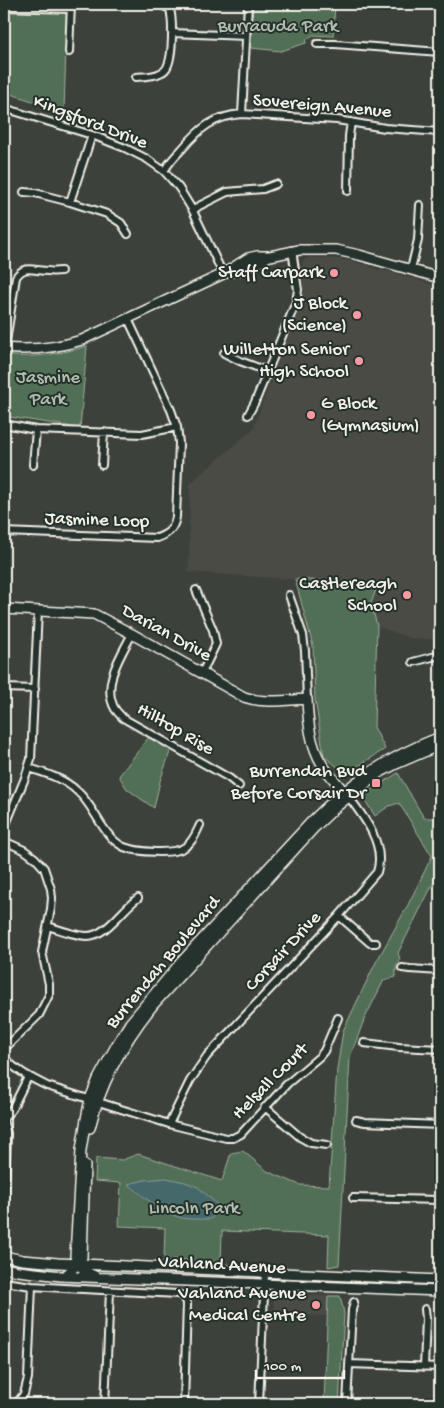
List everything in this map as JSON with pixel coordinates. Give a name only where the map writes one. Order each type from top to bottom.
[{"type":"main road","points":[[4,348],[32,350],[64,345],[91,336],[223,274],[248,258],[270,256],[292,250],[325,249],[346,252],[440,278]]},
{"type":"main road","name":"Darian Drive","points":[[4,609],[94,614],[244,697],[253,700],[307,699]]},
{"type":"main road","points":[[307,699],[311,737],[318,758],[346,794]]},
{"type":"main road","name":"Burrendah Boulevard","points":[[78,1264],[82,1257],[85,1170],[94,1100],[124,1044],[136,1026],[346,794],[388,760],[440,737]]},
{"type":"main road","name":"Burrendah Boulevard","points":[[346,794],[392,766],[440,745]]},
{"type":"main road","name":"Vahland Avenue","points":[[4,1256],[42,1262],[78,1264],[440,1280]]},
{"type":"main road","points":[[65,1276],[78,1264],[86,1273],[97,1277]]},
{"type":"main road","name":"Vahland Avenue","points":[[4,1268],[65,1276],[440,1292]]},
{"type":"street","points":[[136,77],[153,76],[161,73],[168,67],[172,19],[170,9],[160,4]]},
{"type":"street","points":[[242,114],[248,4]]},
{"type":"street","points":[[4,7],[71,7],[69,52]]},
{"type":"street","points":[[172,33],[246,36]]},
{"type":"street","points":[[317,44],[440,52]]},
{"type":"street","name":"Kingsford Drive","points":[[4,108],[92,135],[136,153],[164,171],[179,188],[193,210],[223,274]]},
{"type":"street","name":"Sovereign Avenue","points":[[164,171],[192,136],[204,126],[219,118],[232,115],[337,120],[385,128],[440,132]]},
{"type":"street","points":[[348,190],[351,122]]},
{"type":"street","points":[[70,202],[92,135]]},
{"type":"street","points":[[193,210],[227,192],[263,189],[276,184]]},
{"type":"street","points":[[24,192],[70,202],[107,214],[121,223],[128,234]]},
{"type":"street","points":[[411,269],[418,240],[420,205]]},
{"type":"street","points":[[248,415],[296,302],[298,290],[292,250]]},
{"type":"street","points":[[4,348],[16,277],[20,271],[27,269],[47,272],[61,271]]},
{"type":"street","name":"Jasmine Loop","points":[[4,532],[157,538],[171,531],[176,517],[180,442],[177,427],[171,410],[128,319]]},
{"type":"street","points":[[224,353],[267,371]]},
{"type":"street","points":[[4,424],[36,430],[142,434],[177,427]]},
{"type":"street","points":[[33,465],[36,430]]},
{"type":"street","points":[[102,465],[104,432]]},
{"type":"street","points":[[196,590],[216,644],[202,673]]},
{"type":"street","points":[[288,595],[303,635],[307,699]]},
{"type":"street","points":[[4,829],[29,768],[32,751],[38,610]]},
{"type":"street","name":"Hilltop Rise","points":[[132,634],[113,669],[111,698],[114,708],[122,718],[239,786]]},
{"type":"street","points":[[413,662],[440,655]]},
{"type":"street","points":[[4,688],[35,689]]},
{"type":"street","points":[[29,768],[66,782],[77,790],[110,836],[123,846],[138,850],[175,851],[184,848],[192,840],[200,825]]},
{"type":"street","name":"Corsair Drive","points":[[169,1124],[190,1081],[207,1056],[339,916],[377,872],[380,863],[379,854],[371,829],[366,819],[346,794]]},
{"type":"street","points":[[4,841],[24,850],[44,868],[52,898],[42,952],[49,984],[49,995],[39,1015],[4,1049]]},
{"type":"street","points":[[48,926],[69,933],[87,936],[96,934],[105,930],[138,898]]},
{"type":"street","points":[[339,916],[370,942],[376,943]]},
{"type":"street","points":[[402,968],[440,971]]},
{"type":"street","name":"Helsall Court","points":[[4,1058],[28,1077],[47,1086],[169,1124],[226,1138],[234,1138],[241,1134],[287,1084],[319,1058],[324,1051],[338,1018]]},
{"type":"street","points":[[364,1043],[440,1049]]},
{"type":"street","points":[[4,1118],[12,1110],[28,1077]]},
{"type":"street","points":[[265,1106],[300,1137],[311,1143],[327,1145]]},
{"type":"street","points":[[356,1120],[440,1125]]},
{"type":"street","points":[[4,1124],[8,1133],[4,1214]]},
{"type":"street","points":[[353,1198],[440,1200]]},
{"type":"street","points":[[259,1404],[265,1272]]},
{"type":"street","points":[[4,1282],[32,1286],[178,1294],[184,1296],[187,1304],[184,1404]]},
{"type":"street","points":[[16,1404],[24,1394],[28,1378],[32,1286]]},
{"type":"street","points":[[105,1404],[110,1291]]},
{"type":"street","points":[[347,1404],[354,1302]]},
{"type":"street","points":[[424,1367],[425,1309]]},
{"type":"street","points":[[349,1364],[440,1368]]},
{"type":"shaded area","name":"Willetton Senior High School","points":[[309,257],[338,259],[367,265],[377,270],[385,270],[440,287],[440,640],[410,638],[377,626],[370,603],[376,587],[336,582],[189,572],[190,484],[253,429],[304,293],[301,268],[303,261]]},
{"type":"shaded area","points":[[274,1294],[328,1296],[327,1316],[274,1314]]},
{"type":"green space","name":"Burracuda Park","points":[[253,4],[335,4],[333,36],[313,35],[307,39],[306,43],[281,51],[251,48]]},
{"type":"green space","points":[[9,11],[67,13],[64,111],[4,92],[4,44]]},
{"type":"green space","name":"Jasmine Park","points":[[87,346],[80,428],[4,416],[4,355],[45,355]]},
{"type":"green space","points":[[295,579],[377,587],[371,603],[377,626],[374,727],[385,749],[346,774],[324,756],[315,699],[313,646]]},
{"type":"green space","points":[[149,737],[171,749],[160,781],[154,808],[127,789],[119,776]]},
{"type":"green space","name":"Lincoln Park","points":[[398,773],[424,818],[440,818],[440,830],[435,836],[440,845],[440,870],[398,953],[400,959],[396,966],[396,977],[384,980],[364,1020],[350,1057],[339,1265],[328,1267],[329,1235],[222,1231],[221,1262],[164,1259],[165,1228],[119,1226],[121,1183],[95,1181],[96,1158],[122,1160],[138,1154],[222,1181],[231,1153],[243,1151],[267,1171],[300,1185],[329,1186],[337,1069],[343,1031],[374,966],[408,905],[432,856],[399,803],[389,806],[375,816],[362,796]]},
{"type":"green space","points":[[328,1296],[340,1296],[344,1313],[339,1404],[324,1404]]},
{"type":"water","points":[[166,1178],[198,1187],[220,1207],[211,1219],[179,1217],[156,1206],[128,1184]]},
{"type":"place","name":"Staff Carpark","points":[[334,273]]},
{"type":"place","name":"J Block (Science)","points":[[357,315]]},
{"type":"place","name":"Willetton Senior High School","points":[[359,361]]},
{"type":"place","name":"G Block (Gymnasium)","points":[[311,415]]},
{"type":"place","name":"Castlereagh School","points":[[407,595]]},
{"type":"place","name":"Burrendah Bvd Before Corsair Dr","points":[[376,783]]},
{"type":"place","name":"Vahland Avenue Medical Centre","points":[[316,1305]]}]
